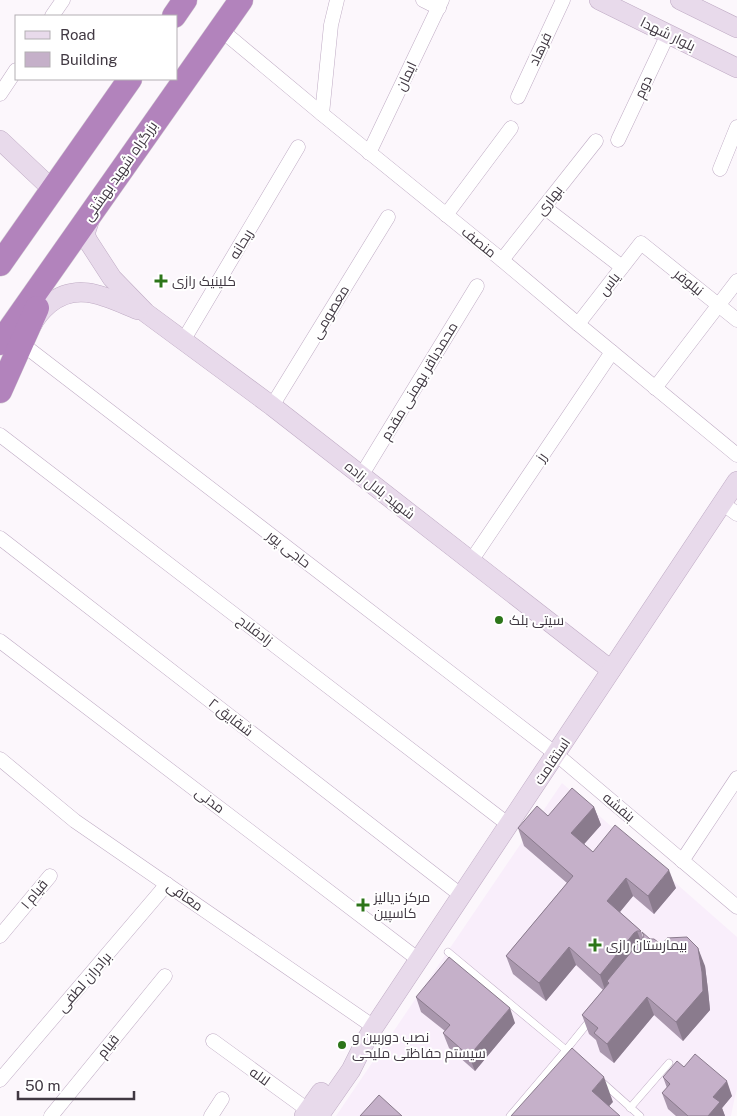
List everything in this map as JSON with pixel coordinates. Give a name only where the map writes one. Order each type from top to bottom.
[{"type":"highway","points":[[175,15],[186,0]]},
{"type":"highway","name":"بزرگراه شهید بهشتی","points":[[0,391],[11,343],[56,263],[241,0]]},
{"type":"highway","points":[[1,262],[129,80]]},
{"type":"main road","name":"بلوار شهدا","points":[[599,0],[737,68]]},
{"type":"main road","points":[[680,0],[737,28]]},
{"type":"main road","points":[[0,140],[52,189]]},
{"type":"main road","name":"شهید بلال زاده","points":[[93,210],[87,224],[86,234],[88,241],[112,278],[146,313],[272,406],[612,670]]},
{"type":"main road","name":"شهید بلال زاده","points":[[11,343],[39,313],[55,300],[74,292],[101,295],[146,313]]},
{"type":"main road","name":"استقامت","points":[[310,1114],[340,1063],[370,1034],[612,670],[730,509],[737,481]]},
{"type":"street","points":[[53,15],[63,0]]},
{"type":"street","points":[[322,114],[331,25],[337,0]]},
{"type":"street","points":[[423,0],[440,4]]},
{"type":"street","name":"فرهاد","points":[[518,97],[563,0]]},
{"type":"street","name":"ایمان","points":[[369,153],[440,4]]},
{"type":"street","name":"منصف","points":[[220,29],[737,455]]},
{"type":"street","name":"دوم","points":[[618,140],[668,34]]},
{"type":"street","points":[[0,94],[15,72]]},
{"type":"street","points":[[720,169],[737,127]]},
{"type":"street","points":[[446,215],[511,128]]},
{"type":"street","name":"بهاری","points":[[502,260],[596,141]]},
{"type":"street","name":"ریحانه","points":[[183,341],[298,147]]},
{"type":"street","points":[[544,207],[622,267]]},
{"type":"street","name":"معصومی","points":[[272,406],[388,217]]},
{"type":"street","name":"یاس","points":[[578,324],[641,243]]},
{"type":"street","name":"نیلوفر","points":[[641,243],[737,320]]},
{"type":"street","points":[[655,388],[737,281]]},
{"type":"street","name":"محمدباقر بهمنی مقدم","points":[[361,476],[477,286]]},
{"type":"street","name":"حاجی پور","points":[[11,343],[556,754]]},
{"type":"street","name":"رز","points":[[471,561],[612,352]]},
{"type":"street","name":"زادفلاح","points":[[0,435],[509,825]]},
{"type":"street","name":"شقایق ۲","points":[[0,538],[462,896]]},
{"type":"street","name":"مدنی","points":[[0,641],[419,960]]},
{"type":"street","name":"بنفشه","points":[[556,754],[737,907]]},
{"type":"street","name":"معافی","points":[[0,760],[75,820],[167,884],[370,1034]]},
{"type":"street","points":[[682,861],[737,778]]},
{"type":"street","name":"قیام ۱","points":[[0,936],[50,876]]},
{"type":"street","name":"برادران لطفی","points":[[0,1080],[167,884]]},
{"type":"street","name":"قیام","points":[[51,1116],[165,976]]},
{"type":"street","name":"لاله","points":[[213,1041],[310,1114]]},
{"type":"street","points":[[211,1116],[222,1099]]},
{"type":"lane","points":[[448,952],[573,1056]]},
{"type":"lane","points":[[510,1116],[596,1013]]},
{"type":"lane","points":[[630,1108],[669,1063]]},
{"type":"lane","points":[[594,1076],[640,1116]]},
{"type":"shaded area","name":"بیمارستان رازی","points":[[562,783],[737,937],[737,1089],[731,1116],[336,1116]]},
{"type":"building","points":[[572,788],[594,807],[571,833],[593,852],[615,825],[669,870],[648,896],[626,878],[607,901],[641,931],[634,933],[600,975],[569,947],[539,983],[506,956],[573,876],[518,828],[537,806],[548,816]]},
{"type":"building","points":[[642,932],[650,939],[654,939],[662,945],[667,938],[687,937],[698,948],[703,991],[676,1022],[647,997],[607,1044],[594,1033],[598,1028],[582,1015],[642,939],[644,936]]},
{"type":"building","points":[[449,957],[510,1008],[469,1056],[443,1033],[450,1025],[416,997]]},
{"type":"building","points":[[572,1048],[604,1077],[592,1091],[620,1116],[511,1116]]},
{"type":"building","points":[[695,1054],[727,1081],[713,1097],[720,1102],[708,1116],[688,1116],[662,1093],[670,1084],[663,1077],[677,1061],[684,1067]]},
{"type":"building","points":[[379,1095],[402,1116],[360,1116]]},
{"type":"place","name":"کلینیک رازی","points":[[161,281]]},
{"type":"place","name":"سیتی بلک","points":[[499,620]]},
{"type":"place","name":"مرکز دیالیز کاسپین","points":[[363,905]]},
{"type":"place","name":"بیمارستان رازی","points":[[595,945]]},
{"type":"place","name":"نصب دوربین و سیستم حفاظتی ملیحی","points":[[342,1045]]}]
